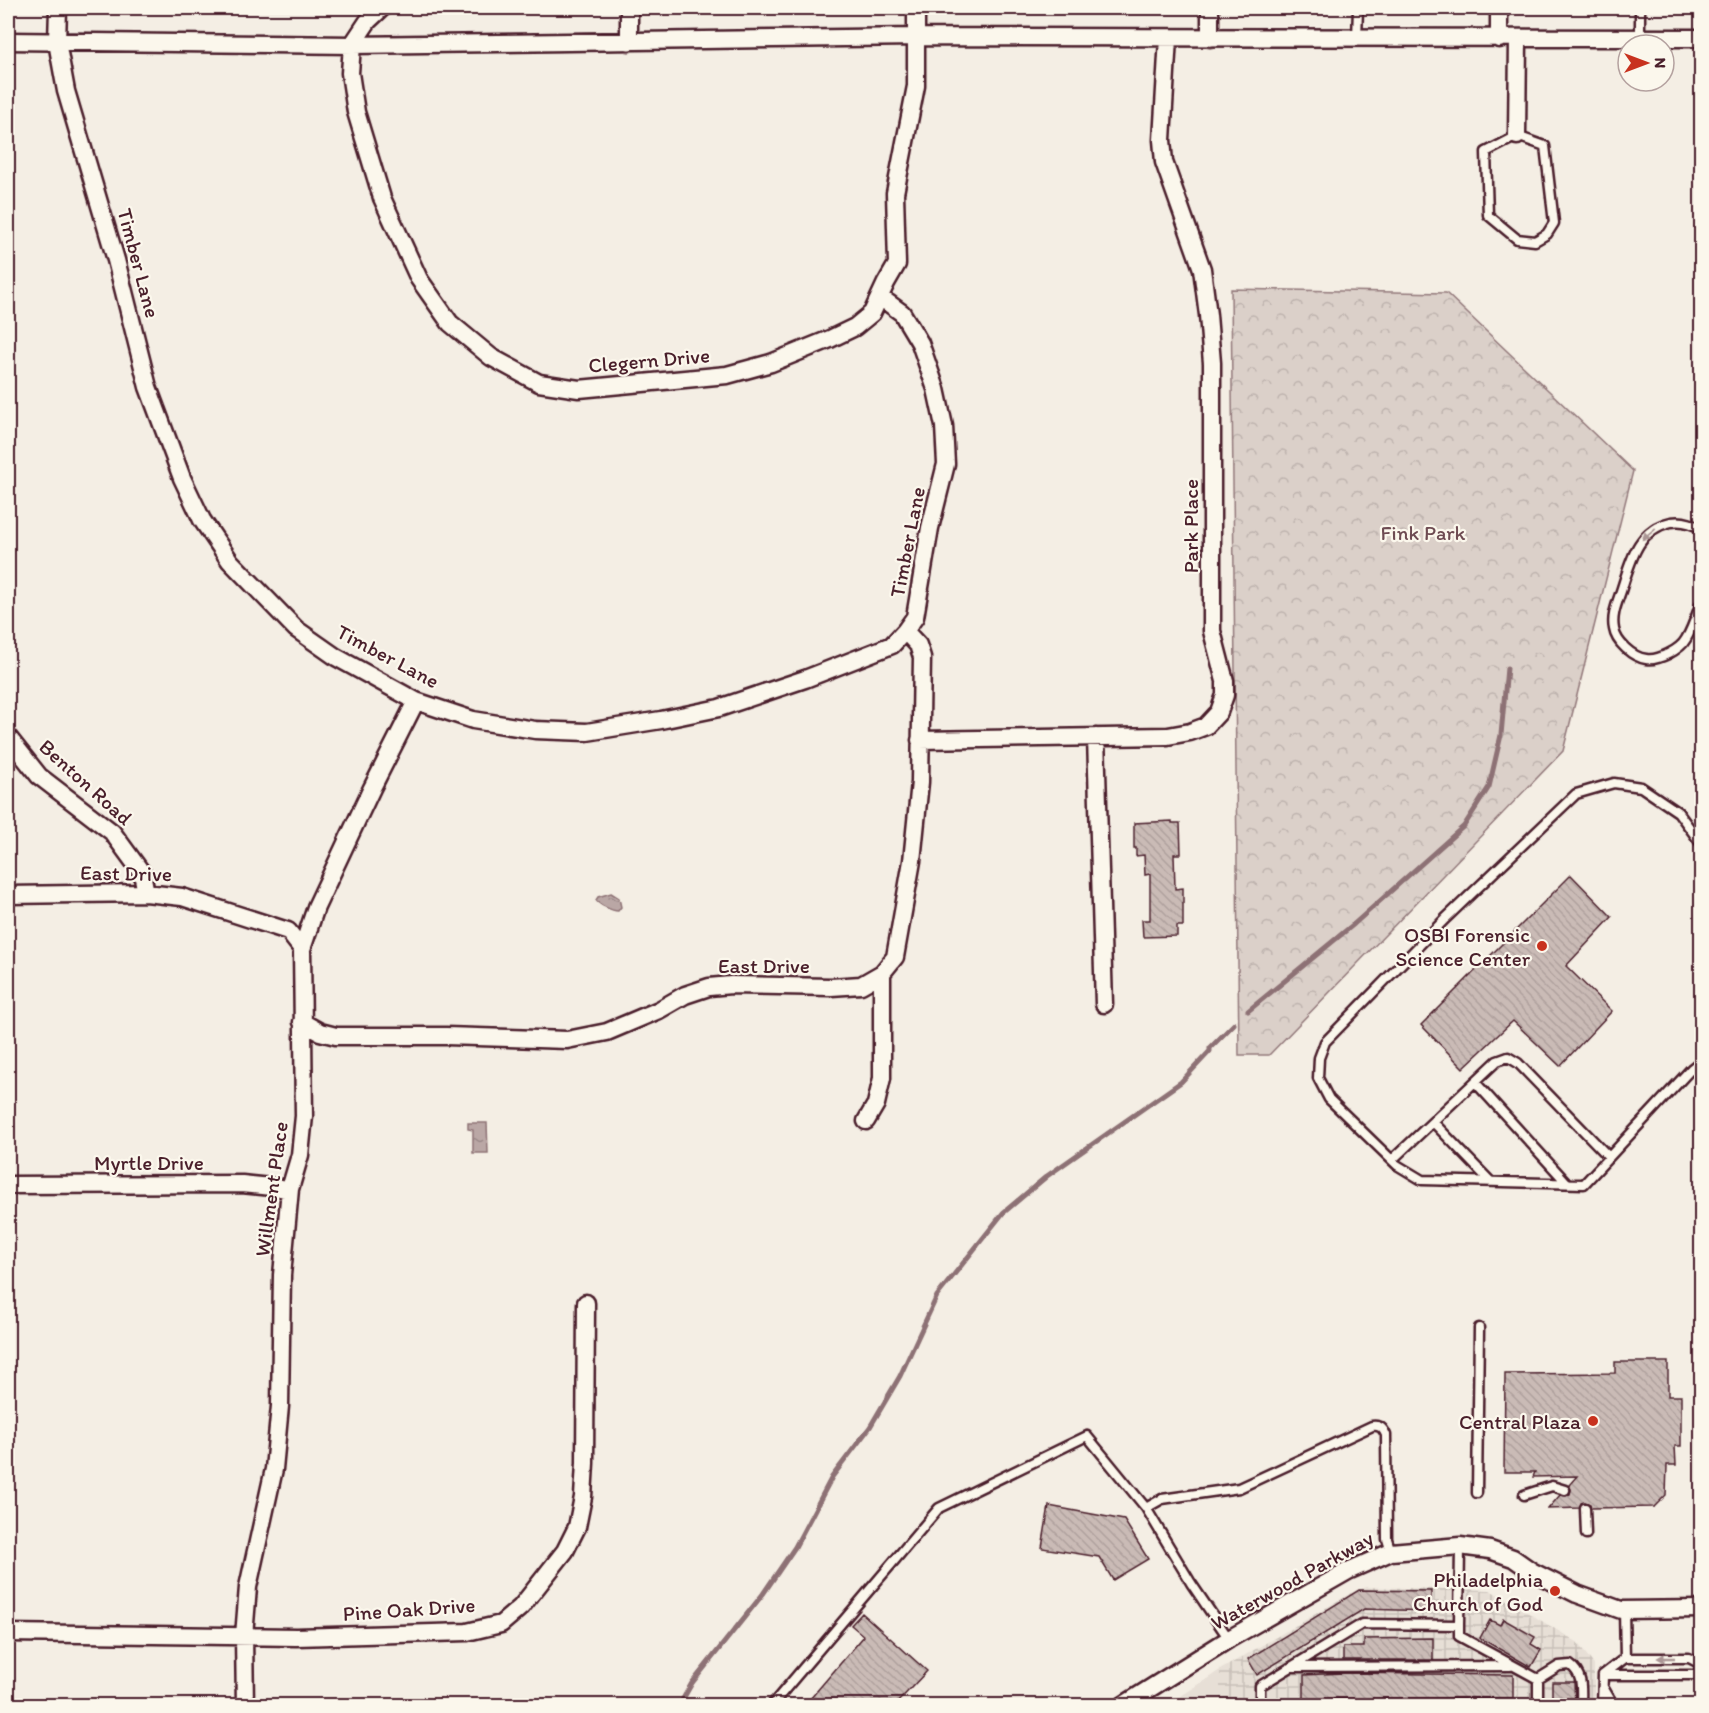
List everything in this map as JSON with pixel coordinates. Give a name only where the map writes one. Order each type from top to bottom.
[{"type":"street","name":"Timber Lane","points":[[58,8],[57,42],[66,92],[116,260],[148,387],[182,478],[202,520],[230,561],[296,629],[336,657],[417,702],[472,720],[535,730],[587,732],[719,708],[806,679],[892,645],[915,617],[930,528],[946,464],[944,426],[936,389],[920,343],[902,313],[880,297]]},
{"type":"street","points":[[352,45],[368,21],[381,8]]},
{"type":"street","points":[[629,8],[629,42]]},
{"type":"street","name":"Clegern Drive","points":[[352,45],[350,73],[356,112],[382,198],[418,279],[450,323],[491,357],[539,383],[579,389],[727,375],[771,363],[855,327],[872,313],[897,264],[895,193],[916,86],[916,8]]},
{"type":"street","points":[[1210,8],[1210,38]]},
{"type":"street","points":[[1499,8],[1499,39]]},
{"type":"street","points":[[8,41],[352,45],[916,37],[1616,38]]},
{"type":"street","name":"Park Place","points":[[920,740],[1168,736],[1206,726],[1218,712],[1225,695],[1225,681],[1212,631],[1212,363],[1209,324],[1202,269],[1164,162],[1162,140],[1168,38]]},
{"type":"street","points":[[1676,38],[1701,38]]},
{"type":"street","points":[[1517,136],[1518,39]]},
{"type":"street","points":[[866,1120],[876,1104],[882,1078],[882,973],[895,957],[902,925],[912,861],[917,805],[922,657],[918,645],[905,631]]},
{"type":"street","name":"Willment Place","points":[[245,1706],[244,1636],[248,1587],[274,1469],[280,1396],[282,1275],[290,1189],[300,1155],[304,1116],[302,949],[316,907],[372,788],[417,702]]},
{"type":"street","name":"Benton Road","points":[[8,737],[39,776],[112,832],[142,873],[146,893]]},
{"type":"street","points":[[1096,737],[1104,1004]]},
{"type":"street","name":"East Drive","points":[[8,895],[146,893],[182,897],[288,931],[302,949]]},
{"type":"street","name":"East Drive","points":[[302,1022],[320,1032],[336,1036],[446,1036],[567,1040],[607,1032],[659,1010],[685,995],[709,987],[861,985],[882,973]]},
{"type":"street","name":"Myrtle Drive","points":[[8,1185],[242,1184],[290,1189]]},
{"type":"street","name":"Pine Oak Drive","points":[[8,1633],[296,1637],[466,1632],[501,1624],[521,1607],[565,1551],[577,1527],[583,1497],[585,1463],[586,1303]]},
{"type":"street","name":"Waterwood Parkway","points":[[1122,1706],[1229,1639],[1348,1571],[1391,1552],[1460,1546],[1490,1550],[1513,1558],[1533,1572],[1577,1594],[1624,1610],[1701,1609]]},
{"type":"lane","points":[[1357,39],[1358,8]]},
{"type":"lane","points":[[1640,8],[1640,33]]},
{"type":"lane","points":[[1517,136],[1545,146],[1554,223],[1546,234],[1535,241],[1517,238],[1488,215],[1486,152],[1517,136]]},
{"type":"lane","points":[[1701,529],[1680,520],[1662,524],[1644,535],[1633,554],[1613,619],[1614,631],[1620,643],[1631,652],[1646,659],[1661,657],[1686,640],[1701,600]]},
{"type":"lane","points":[[1701,845],[1678,812],[1641,787],[1614,783],[1576,794],[1445,919],[1325,1042],[1319,1058],[1318,1078],[1329,1099],[1392,1160],[1422,1180],[1584,1184],[1701,1061],[1701,1036]]},
{"type":"lane","points":[[1392,1160],[1497,1061],[1508,1057],[1518,1063],[1610,1157]]},
{"type":"lane","points":[[1475,1082],[1567,1183]]},
{"type":"lane","points":[[1433,1122],[1490,1181]]},
{"type":"lane","points":[[1477,1493],[1479,1328]]},
{"type":"lane","points":[[1146,1508],[1162,1499],[1239,1488],[1378,1425],[1384,1429],[1386,1435],[1387,1539],[1391,1552]]},
{"type":"lane","points":[[771,1706],[939,1508],[1087,1436],[1146,1508],[1191,1583],[1229,1639]]},
{"type":"lane","points":[[1524,1495],[1552,1486],[1565,1490]]},
{"type":"lane","points":[[1585,1508],[1586,1534]]},
{"type":"lane","points":[[1460,1546],[1459,1636],[1538,1679]]},
{"type":"lane","points":[[1624,1610],[1625,1658]]},
{"type":"lane","points":[[1260,1706],[1260,1686],[1362,1624],[1459,1625]]},
{"type":"lane","points":[[1603,1675],[1625,1658],[1689,1658],[1699,1663],[1701,1669]]},
{"type":"lane","points":[[1538,1679],[1559,1666],[1569,1665],[1578,1673],[1581,1681],[1581,1706]]},
{"type":"lane","points":[[1291,1667],[1514,1666]]},
{"type":"lane","points":[[1603,1675],[1701,1675]]},
{"type":"lane","points":[[1602,1706],[1603,1675]]},
{"type":"lane","points":[[1538,1679],[1538,1706]]},
{"type":"lane","points":[[1603,1687],[1614,1706]]},
{"type":"shaded area","points":[[1367,1587],[1490,1590],[1577,1642],[1594,1665],[1594,1705],[1220,1705],[1220,1670],[1351,1593]]},
{"type":"shaded area","points":[[1220,1670],[1220,1705],[1165,1706],[1192,1689]]},
{"type":"green space","name":"Fink Park","points":[[1231,289],[1446,293],[1633,471],[1563,751],[1269,1055],[1239,1055]]},
{"type":"water","points":[[611,893],[619,898],[621,907],[618,911],[596,900],[598,897]]},
{"type":"water","points":[[468,1123],[487,1123],[488,1153],[473,1153],[473,1130],[468,1129]]},
{"type":"building","points":[[1172,821],[1172,823],[1180,823],[1181,854],[1174,854],[1175,889],[1183,888],[1183,926],[1177,926],[1177,936],[1143,937],[1142,920],[1150,920],[1150,874],[1145,875],[1144,855],[1136,856],[1134,823]]},
{"type":"building","name":"OSBI Forensic Science Center","points":[[1571,875],[1612,917],[1566,966],[1612,1011],[1560,1066],[1513,1021],[1463,1068],[1421,1025]]},
{"type":"building","name":"Central Plaza","points":[[1615,1362],[1668,1362],[1668,1396],[1681,1396],[1681,1446],[1675,1446],[1676,1465],[1667,1465],[1666,1495],[1654,1507],[1591,1508],[1590,1504],[1585,1502],[1581,1503],[1579,1508],[1548,1509],[1560,1495],[1570,1494],[1569,1485],[1577,1476],[1533,1477],[1535,1472],[1504,1472],[1505,1374],[1615,1373]]},
{"type":"building","points":[[1049,1506],[1124,1520],[1148,1559],[1113,1580],[1099,1557],[1042,1548]]},
{"type":"building","points":[[1359,1590],[1431,1591],[1431,1611],[1364,1609],[1257,1675],[1248,1659]]},
{"type":"building","points":[[862,1613],[927,1671],[894,1706],[804,1706],[864,1636],[851,1625]]},
{"type":"building","points":[[1503,1619],[1535,1637],[1531,1644],[1541,1650],[1531,1667],[1480,1638],[1490,1620],[1500,1625]]},
{"type":"building","points":[[1433,1638],[1433,1660],[1343,1660],[1343,1647],[1364,1647],[1364,1639]]},
{"type":"building","points":[[1343,1673],[1513,1675],[1513,1698],[1304,1699],[1304,1675]]},
{"type":"building","points":[[1552,1682],[1574,1682],[1575,1706],[1552,1706]]},
{"type":"waterway","points":[[1248,1011],[1354,924],[1464,826],[1489,787],[1501,735],[1507,668]]},
{"type":"waterway","points":[[679,1706],[692,1683],[763,1594],[795,1547],[832,1477],[870,1427],[900,1376],[937,1296],[1003,1213],[1047,1176],[1181,1082],[1234,1024]]},
{"type":"place","name":"OSBI Forensic Science Center","points":[[1542,946]]},
{"type":"place","name":"Central Plaza","points":[[1593,1421]]},
{"type":"place","name":"Philadelphia Church of God","points":[[1555,1591]]}]
